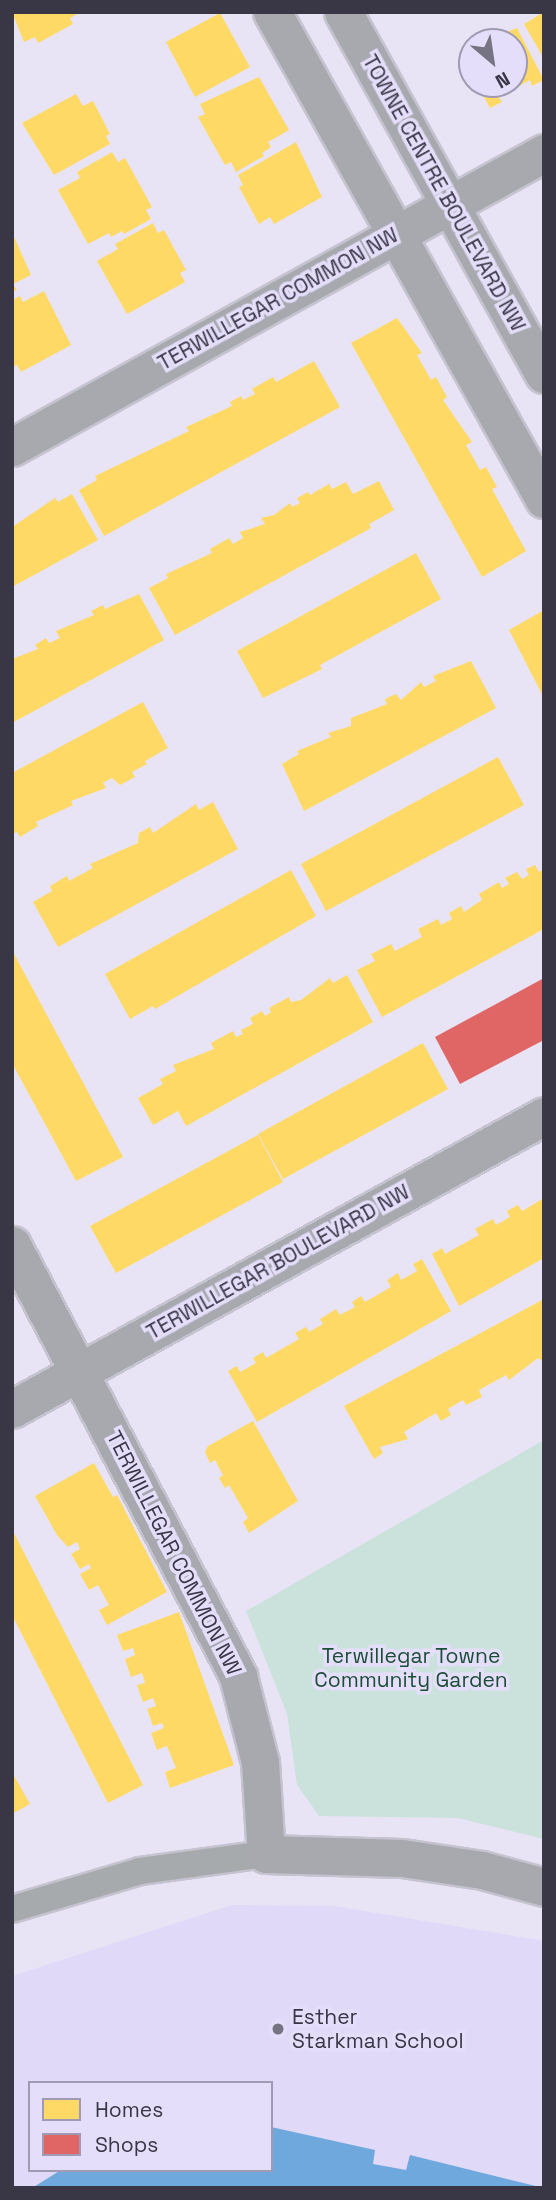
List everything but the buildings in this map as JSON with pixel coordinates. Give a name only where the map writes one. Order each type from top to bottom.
[{"type":"street","points":[[272,12],[544,499]]},
{"type":"street","name":"TOWNE CENTRE BOULEVARD NW","points":[[343,12],[544,374]]},
{"type":"street","name":"TERWILLEGAR COMMON NW","points":[[12,447],[544,153]]},
{"type":"street","name":"TERWILLEGAR BOULEVARD NW","points":[[12,1409],[544,1116]]},
{"type":"street","name":"TERWILLEGAR COMMON NW","points":[[12,1245],[80,1370],[237,1676],[260,1762],[266,1854]]},
{"type":"street","points":[[12,1909],[140,1871],[266,1854],[402,1858],[481,1870],[544,1887]]},
{"type":"shaded area","name":"Esther Starkman School","points":[[232,1905],[334,1906],[544,1941],[544,2188],[12,2188],[12,1976]]},
{"type":"green space","name":"Terwillegar Towne Community Garden","points":[[544,1440],[544,1839],[458,1818],[319,1816],[297,1785],[287,1714],[246,1611]]},
{"type":"place","name":"Esther Starkman School","points":[[278,2029]]}]
